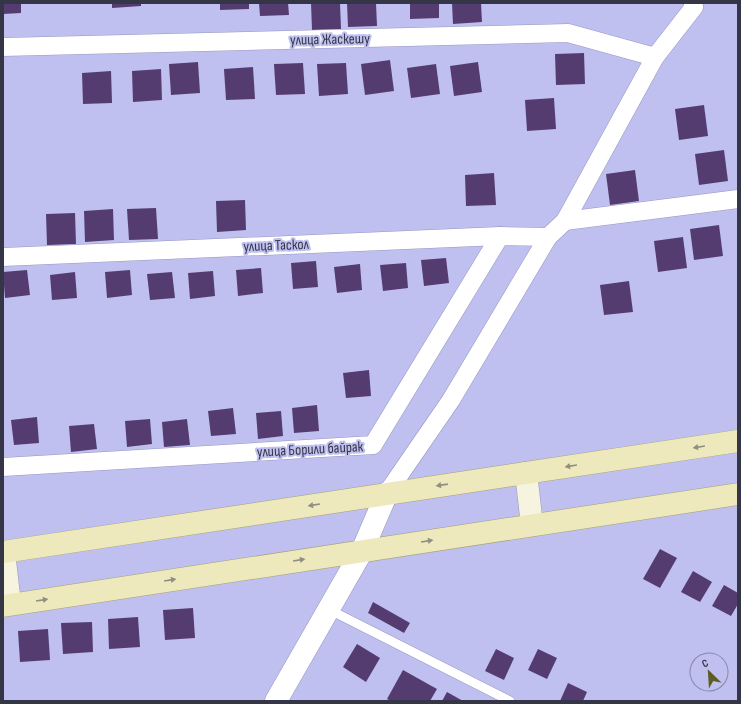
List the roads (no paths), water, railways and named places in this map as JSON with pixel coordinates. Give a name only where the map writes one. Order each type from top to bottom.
[{"type":"main road","points":[[738,441],[4,552],[6,605],[738,494]]},
{"type":"main road","points":[[526,473],[532,525]]},
{"type":"street","points":[[276,701],[362,551],[387,493],[451,400],[548,237],[565,220],[655,57],[697,4]]},
{"type":"street","name":"улица Жаскешу","points":[[3,47],[568,33],[655,57]]},
{"type":"street","points":[[565,220],[738,200]]},
{"type":"street","name":"улица Таскол","points":[[3,257],[500,236],[548,237]]},
{"type":"street","name":"улица Борили байрак","points":[[3,467],[373,445],[500,236]]},
{"type":"lane","points":[[328,609],[510,701]]}]
